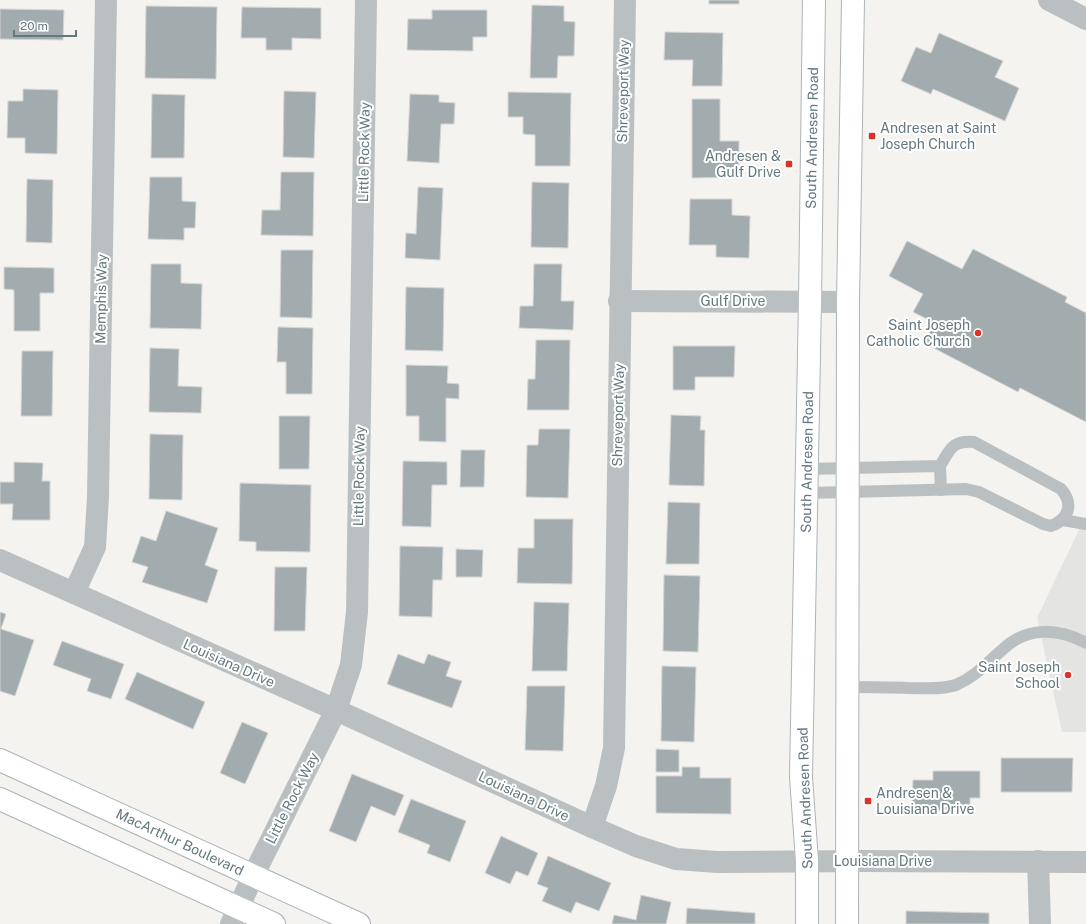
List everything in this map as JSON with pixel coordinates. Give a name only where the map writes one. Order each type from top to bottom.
[{"type":"street","name":"Memphis Way","points":[[74,593],[95,547],[98,497],[106,0]]},
{"type":"street","name":"Little Rock Way","points":[[235,916],[253,876],[336,710],[351,665],[357,612],[366,0]]},
{"type":"street","name":"Shreveport Way","points":[[592,827],[606,786],[614,748],[619,301],[625,0]]},
{"type":"street","name":"South Andresen Road","points":[[807,924],[807,861],[801,777],[807,494],[814,0]]},
{"type":"street","points":[[847,924],[848,302],[853,0]]},
{"type":"street","points":[[1049,0],[1086,19]]},
{"type":"street","name":"Gulf Drive","points":[[619,301],[848,302]]},
{"type":"street","name":"Louisiana Drive","points":[[0,560],[336,710],[592,827],[636,846],[676,859],[717,862],[846,860],[1086,862]]},
{"type":"street","name":"MacArthur Boulevard","points":[[0,760],[359,924]]},
{"type":"street","points":[[0,799],[235,916],[274,924]]},
{"type":"street","points":[[1038,862],[1040,924]]},
{"type":"lane","points":[[941,490],[940,466],[950,449],[961,442],[974,442],[1061,489],[1066,494],[1068,501],[1066,514],[1063,520]]},
{"type":"lane","points":[[807,469],[940,466]]},
{"type":"lane","points":[[807,494],[966,489],[979,492],[1043,524],[1051,526],[1063,520],[1086,524]]},
{"type":"lane","points":[[847,687],[936,688],[955,685],[972,677],[1003,648],[1018,638],[1036,632],[1055,632],[1073,636],[1086,643]]},
{"type":"shaded area","name":"Saint Joseph School","points":[[1086,515],[1086,732],[1062,732],[1037,618]]},
{"type":"building","points":[[709,0],[739,0],[739,4],[709,4]]},
{"type":"building","points":[[532,5],[564,6],[564,21],[575,22],[574,56],[558,56],[557,78],[530,78]]},
{"type":"building","points":[[146,6],[217,7],[216,79],[145,78]]},
{"type":"building","points":[[242,7],[321,8],[321,39],[292,38],[292,50],[266,50],[266,38],[241,38]]},
{"type":"building","points":[[0,9],[64,10],[63,40],[0,39]]},
{"type":"building","points":[[432,10],[487,10],[487,37],[473,37],[473,51],[407,50],[408,19],[432,19]]},
{"type":"building","points":[[665,32],[723,33],[722,86],[692,86],[693,60],[664,60]]},
{"type":"building","points":[[939,33],[1003,61],[995,77],[1019,88],[1005,121],[933,89],[931,94],[901,81],[916,47],[931,53]]},
{"type":"building","points":[[23,89],[58,90],[57,154],[25,153],[25,138],[7,138],[8,101],[23,101]]},
{"type":"building","points":[[284,91],[316,92],[314,158],[283,157]]},
{"type":"building","points":[[508,92],[571,93],[570,166],[535,166],[535,135],[523,134],[523,117],[508,117]]},
{"type":"building","points":[[152,94],[185,95],[184,158],[151,158]]},
{"type":"building","points":[[410,94],[439,95],[439,102],[455,103],[454,124],[441,124],[439,163],[407,161]]},
{"type":"building","points":[[692,99],[720,99],[720,141],[739,141],[739,177],[692,178]]},
{"type":"building","points":[[281,172],[314,172],[313,236],[261,235],[262,210],[280,210]]},
{"type":"building","points":[[150,177],[182,177],[182,201],[196,202],[195,228],[184,228],[184,240],[148,239]]},
{"type":"building","points":[[27,179],[53,180],[52,243],[26,242]]},
{"type":"building","points":[[532,182],[569,183],[568,248],[531,247]]},
{"type":"building","points":[[418,187],[443,188],[440,260],[405,258],[406,233],[416,234]]},
{"type":"building","points":[[690,199],[732,199],[732,215],[750,216],[749,258],[716,257],[716,245],[689,245]]},
{"type":"building","points":[[907,241],[962,269],[973,249],[1067,297],[1065,302],[1086,313],[1086,422],[1020,388],[1018,392],[924,343],[935,323],[913,312],[923,294],[889,276]]},
{"type":"building","points":[[281,250],[313,250],[312,318],[280,317]]},
{"type":"building","points":[[151,264],[181,264],[181,283],[202,284],[201,329],[150,328]]},
{"type":"building","points":[[534,264],[562,264],[561,301],[574,301],[573,330],[519,328],[520,306],[533,306]]},
{"type":"building","points":[[4,267],[54,268],[54,293],[40,293],[40,331],[14,331],[14,290],[4,289]]},
{"type":"building","points":[[406,287],[444,288],[443,351],[405,350]]},
{"type":"building","points":[[278,327],[313,328],[312,394],[286,394],[286,362],[277,362]]},
{"type":"building","points":[[536,340],[570,340],[569,410],[527,410],[528,379],[535,379]]},
{"type":"building","points":[[673,346],[735,346],[734,377],[695,377],[695,390],[673,390]]},
{"type":"building","points":[[150,348],[179,349],[178,386],[202,387],[201,413],[149,412]]},
{"type":"building","points":[[22,351],[53,351],[52,416],[21,416]]},
{"type":"building","points":[[406,365],[448,366],[447,383],[459,384],[459,399],[446,398],[446,442],[419,441],[419,416],[406,416]]},
{"type":"building","points":[[671,415],[701,416],[700,430],[705,430],[704,486],[669,485]]},
{"type":"building","points":[[279,416],[310,416],[309,469],[279,469]]},
{"type":"building","points":[[539,429],[570,429],[568,498],[526,497],[527,445],[538,445]]},
{"type":"building","points":[[150,434],[183,435],[182,500],[149,499]]},
{"type":"building","points":[[461,450],[485,450],[484,487],[460,487]]},
{"type":"building","points":[[403,461],[447,462],[447,485],[432,485],[431,527],[402,526]]},
{"type":"building","points":[[14,462],[43,463],[42,481],[50,481],[50,520],[12,520],[13,504],[0,504],[0,482],[14,482]]},
{"type":"building","points":[[240,483],[311,485],[310,552],[256,551],[256,542],[239,541]]},
{"type":"building","points":[[668,502],[700,503],[699,564],[666,564]]},
{"type":"building","points":[[166,511],[218,528],[205,565],[218,570],[207,603],[142,582],[148,567],[132,562],[141,536],[156,541]]},
{"type":"building","points":[[534,519],[573,519],[572,584],[517,583],[518,548],[534,548]]},
{"type":"building","points":[[400,546],[443,547],[442,580],[433,580],[432,617],[399,616]]},
{"type":"building","points":[[456,549],[483,550],[482,577],[456,577]]},
{"type":"building","points":[[275,567],[307,567],[305,631],[274,631]]},
{"type":"building","points":[[664,575],[700,576],[698,652],[663,651]]},
{"type":"building","points":[[534,602],[569,603],[567,671],[532,671]]},
{"type":"building","points":[[0,612],[6,614],[1,629],[34,640],[15,696],[0,691]]},
{"type":"building","points":[[62,641],[124,664],[111,699],[87,691],[91,679],[53,665]]},
{"type":"building","points":[[398,654],[424,664],[428,654],[451,662],[446,676],[462,681],[452,708],[387,684]]},
{"type":"building","points":[[662,666],[696,667],[694,742],[661,741]]},
{"type":"building","points":[[137,672],[205,702],[193,729],[125,699]]},
{"type":"building","points":[[527,686],[565,686],[563,751],[525,750]]},
{"type":"building","points":[[242,722],[268,733],[245,784],[220,773]]},
{"type":"building","points":[[656,749],[679,750],[679,772],[656,772]]},
{"type":"building","points":[[1001,758],[1073,758],[1072,792],[1001,792]]},
{"type":"building","points":[[682,767],[700,767],[700,778],[731,778],[731,814],[656,813],[656,776],[682,776]]},
{"type":"building","points":[[933,771],[980,771],[980,798],[970,798],[970,811],[932,810],[932,807],[912,807],[913,780],[933,780]]},
{"type":"building","points":[[352,774],[404,795],[395,816],[371,806],[356,842],[329,831]]},
{"type":"building","points":[[411,799],[466,821],[450,862],[427,853],[430,845],[398,832]]},
{"type":"building","points":[[501,836],[538,853],[528,876],[516,871],[510,884],[485,873]]},
{"type":"building","points":[[548,856],[611,883],[599,911],[576,902],[571,913],[542,901],[548,888],[537,884]]},
{"type":"building","points":[[641,895],[671,902],[666,924],[612,924],[614,915],[636,920]]},
{"type":"building","points":[[687,908],[755,913],[755,924],[686,924]]},
{"type":"building","points":[[906,911],[989,913],[989,924],[906,924]]},
{"type":"place","name":"Andresen at Saint Joseph Church","points":[[872,136]]},
{"type":"place","name":"Andresen & Gulf Drive","points":[[789,164]]},
{"type":"place","name":"Saint Joseph Catholic Church","points":[[978,333]]},
{"type":"place","name":"Saint Joseph School","points":[[1068,675]]},
{"type":"place","name":"Andresen & Louisiana Drive","points":[[868,801]]}]
